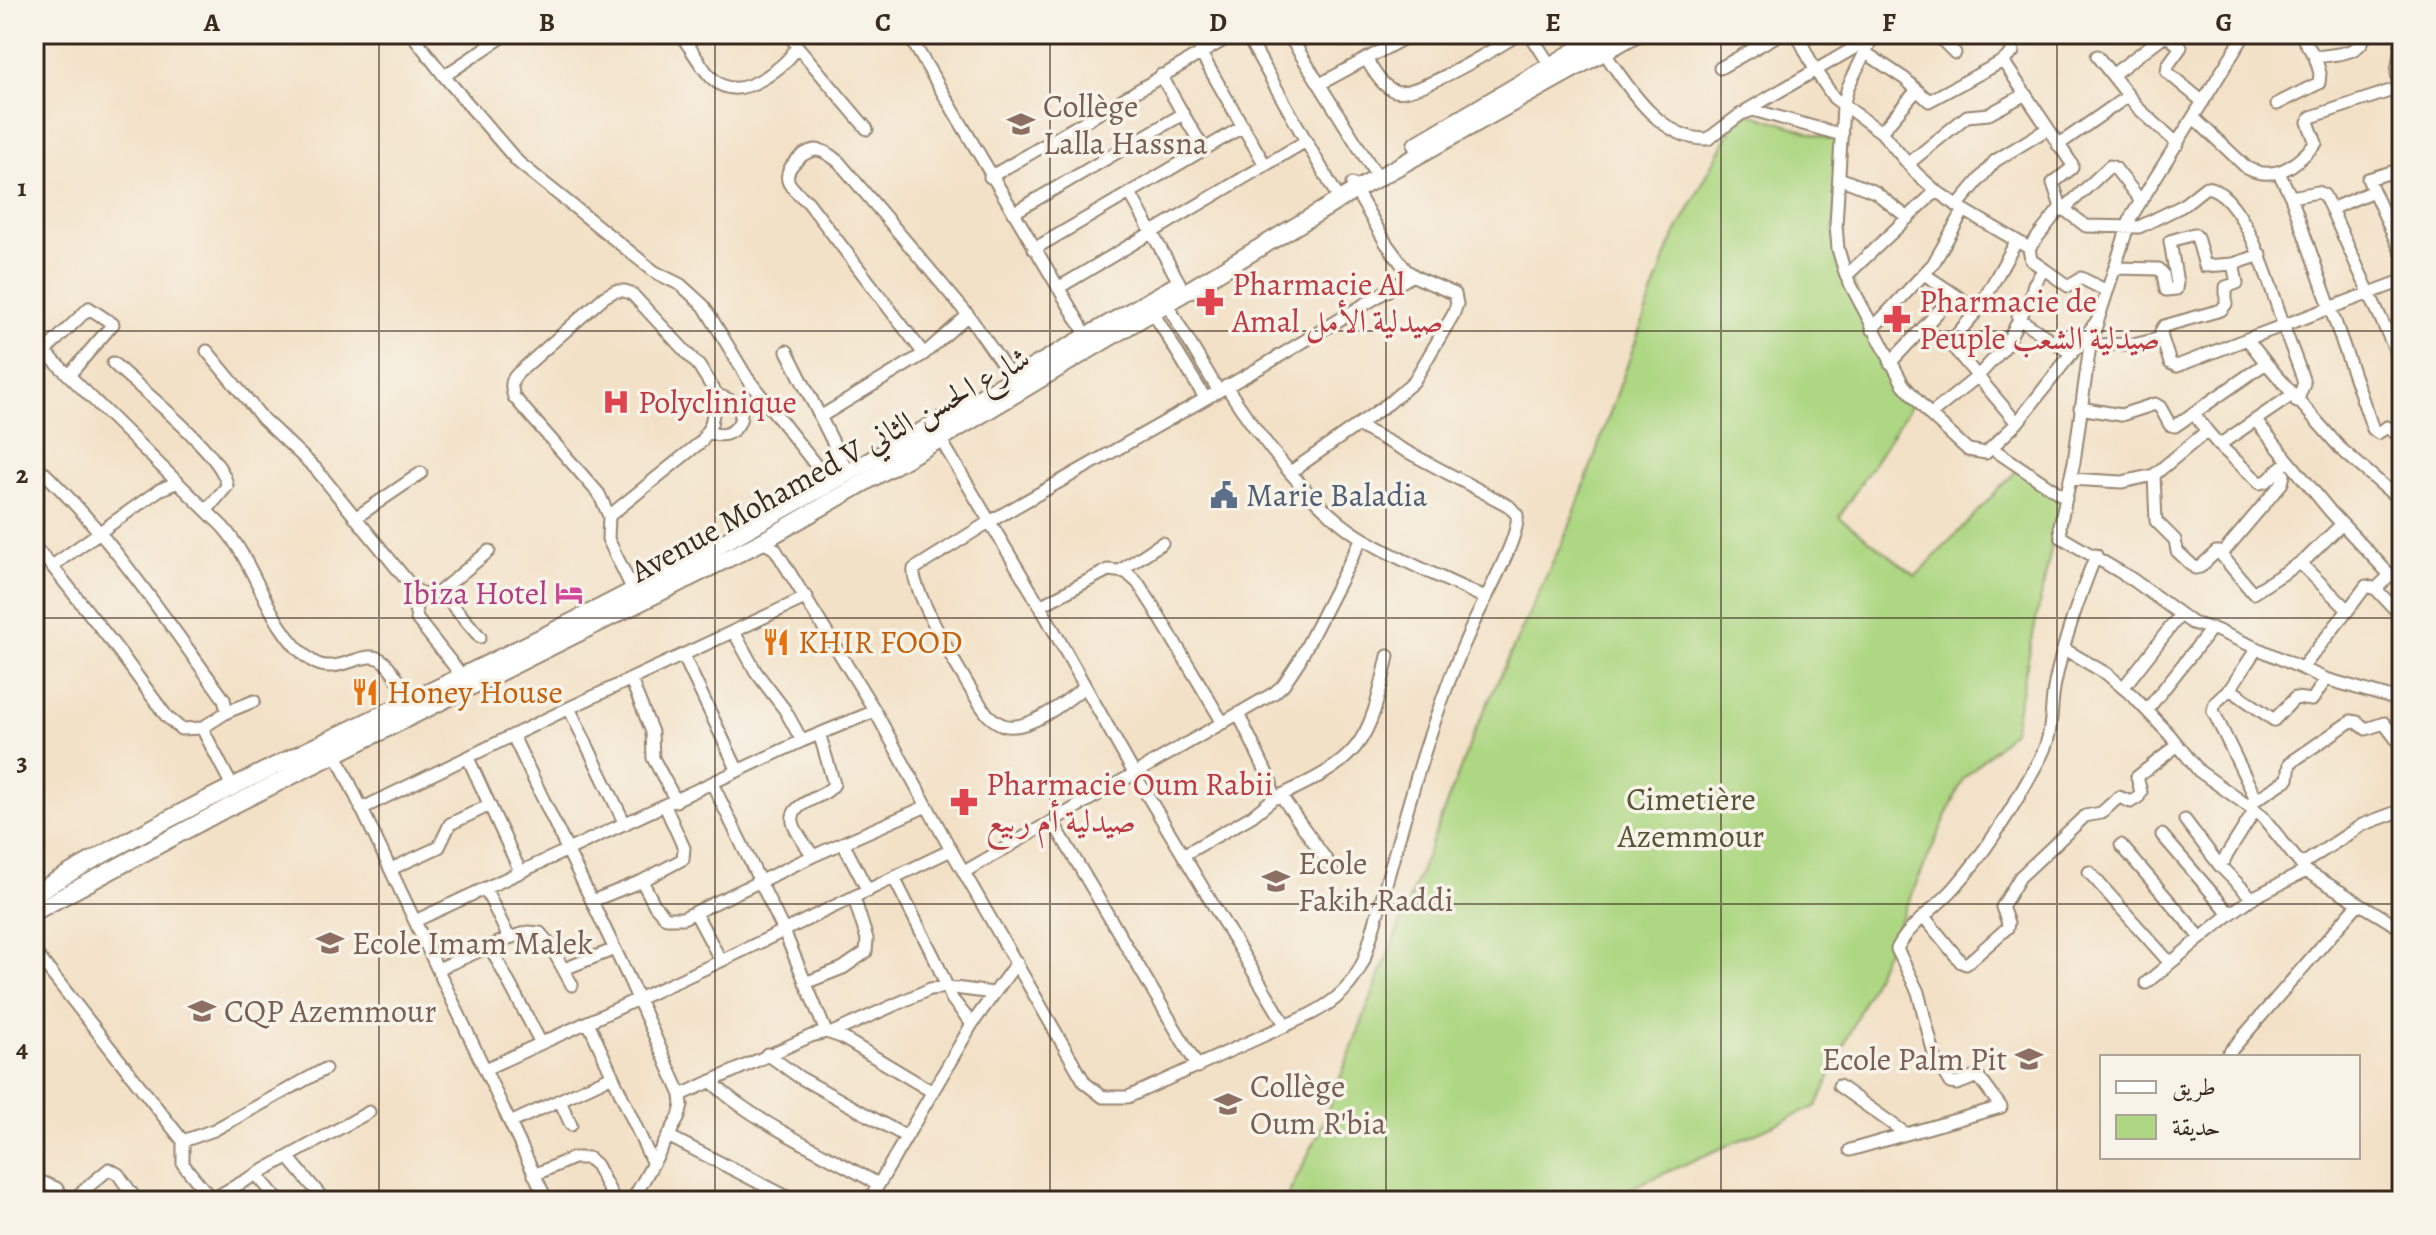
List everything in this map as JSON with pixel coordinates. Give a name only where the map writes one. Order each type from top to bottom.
[{"type":"main road","name":"Avenue Mohamed V شارع الحسن الثاني","points":[[1375,175],[1604,34]]},
{"type":"main road","name":"Avenue Mohamed V شارع الحسن الثاني","points":[[34,894],[122,844],[233,788],[333,748],[631,597],[829,482],[936,432],[1375,175],[1636,34]]},
{"type":"main road","name":"Avenue Mohamed V شارع الحسن الثاني","points":[[34,912],[227,808],[410,702],[631,597],[770,542],[1013,379],[1087,336],[1157,303],[1180,284],[1335,192],[1354,187]]},
{"type":"street","points":[[412,34],[444,76],[529,172],[646,265],[681,285],[698,299],[748,379],[829,482]]},
{"type":"street","points":[[680,34],[718,84],[731,90],[749,86],[777,69],[797,46]]},
{"type":"street","points":[[789,34],[867,129]]},
{"type":"street","points":[[908,34],[1087,336]]},
{"type":"street","points":[[990,177],[1234,34]]},
{"type":"street","points":[[1246,34],[1335,192]]},
{"type":"street","points":[[1312,34],[1292,39],[1375,175]]},
{"type":"street","points":[[1320,84],[1412,34]]},
{"type":"street","points":[[1366,59],[1390,89],[1408,91],[1451,73],[1519,34]]},
{"type":"street","points":[[1530,34],[1550,65]]},
{"type":"street","points":[[1720,68],[1780,34]]},
{"type":"street","points":[[1797,34],[1815,70],[1843,106],[1881,132],[1936,191],[2029,248]]},
{"type":"street","points":[[1936,34],[1955,53]]},
{"type":"street","points":[[1866,53],[1917,90],[1926,101],[1932,101],[1966,79],[2003,61],[2013,52],[2011,45],[2000,34]]},
{"type":"street","points":[[2245,34],[2140,200],[2127,227],[2090,345],[2060,534],[2145,587],[2192,623],[2212,628],[2326,679],[2402,701]]},
{"type":"street","points":[[2277,104],[2319,83],[2320,73],[2315,57],[2300,34]]},
{"type":"street","points":[[2315,57],[2356,49],[2364,41],[2365,34]]},
{"type":"street","points":[[444,76],[501,36]]},
{"type":"street","points":[[1604,52],[1642,103],[1668,126],[1686,136],[1708,139],[1747,110],[1874,36]]},
{"type":"street","points":[[1874,36],[1848,87],[1843,106],[1836,239],[1846,276],[1903,384],[1930,415],[1968,450],[1981,454],[1993,449],[2017,423],[2097,321]]},
{"type":"street","points":[[2112,75],[2161,38],[2168,37],[2181,47],[2168,65],[2167,72],[2203,102]]},
{"type":"street","points":[[2401,45],[2399,88],[2402,103]]},
{"type":"street","points":[[1200,52],[1265,165]]},
{"type":"street","points":[[2097,56],[2128,96],[2178,144]]},
{"type":"street","points":[[2003,61],[2072,166],[2053,183],[2063,208],[2086,226],[2127,227],[2154,222],[2209,186],[2234,210],[2261,255],[2304,383],[2295,398],[2219,445]]},
{"type":"street","points":[[1161,75],[1204,149]]},
{"type":"street","points":[[2194,118],[2247,168],[2257,172],[2279,173],[2288,169],[2316,143],[2308,122],[2311,117],[2399,88]]},
{"type":"street","points":[[1881,132],[1917,90]]},
{"type":"street","points":[[1908,164],[1967,116],[1989,114],[2024,95]]},
{"type":"street","points":[[2058,145],[2128,96]]},
{"type":"street","points":[[1747,110],[1842,135]]},
{"type":"street","points":[[1013,213],[1183,114]]},
{"type":"street","points":[[1034,249],[1242,127]]},
{"type":"street","points":[[1872,329],[1939,255],[1960,208],[1995,161],[2047,129]]},
{"type":"street","points":[[1058,288],[1306,141]]},
{"type":"street","points":[[924,354],[808,202],[789,183],[788,172],[792,164],[817,150],[839,162],[968,315],[1013,379]]},
{"type":"street","points":[[2107,291],[2081,278],[2068,286],[2031,260],[2029,248],[2063,208],[2110,166],[2115,168],[2140,200]]},
{"type":"street","points":[[2402,169],[2369,178],[2402,254]]},
{"type":"street","points":[[2279,173],[2291,197],[2375,432],[2379,433],[2387,427],[2402,438]]},
{"type":"street","points":[[1839,178],[1875,192],[1908,218]]},
{"type":"street","points":[[1292,471],[1400,395],[1414,381],[1456,308],[1455,294],[1413,275],[1386,243],[1354,187]]},
{"type":"street","points":[[1846,276],[1936,191]]},
{"type":"street","points":[[2331,209],[2373,191]]},
{"type":"street","points":[[2291,197],[2318,192],[2324,195],[2402,365]]},
{"type":"street","points":[[1130,193],[1180,284]]},
{"type":"street","points":[[2115,268],[2159,269],[2166,290],[2176,289],[2170,243],[2194,234],[2205,266],[2233,264],[2261,255]]},
{"type":"street","points":[[2016,242],[1978,310],[1951,343],[2017,423]]},
{"type":"street","points":[[2233,264],[2237,281],[2225,290],[2224,309],[2164,326],[2162,338],[2170,363],[2177,366],[2402,281]]},
{"type":"street","points":[[1930,415],[1977,377],[2004,348],[2044,269]]},
{"type":"street","points":[[1924,274],[1978,310]]},
{"type":"street","points":[[1084,687],[1030,722],[1005,726],[988,714],[943,640],[916,584],[913,571],[989,522],[1413,275]]},
{"type":"street","points":[[631,597],[608,539],[609,516],[599,494],[514,397],[512,380],[604,297],[615,291],[625,291],[644,305],[699,366],[717,395],[735,403],[740,410],[741,420],[737,428],[727,433],[706,432]]},
{"type":"street","points":[[1890,363],[1954,295]]},
{"type":"street","points":[[1157,303],[1257,431],[1333,518],[1362,538],[1485,598]]},
{"type":"street","points":[[1157,303],[1205,398]]},
{"type":"street","points":[[45,351],[89,308],[113,324],[70,374]]},
{"type":"street","points":[[820,417],[924,354],[968,315]]},
{"type":"street","points":[[2018,318],[2072,354]]},
{"type":"street","points":[[2090,345],[2137,344],[2162,338]]},
{"type":"street","points":[[2247,339],[2341,449],[2402,502]]},
{"type":"street","points":[[34,341],[207,510],[236,543],[278,620],[310,660],[329,668],[375,656],[390,668],[410,702]]},
{"type":"street","points":[[207,351],[263,419],[316,469],[402,576],[422,594],[439,592],[489,551]]},
{"type":"street","points":[[787,351],[848,472]]},
{"type":"street","points":[[113,363],[187,430],[222,469],[227,486],[207,510]]},
{"type":"street","points":[[2080,408],[2121,415],[2155,404],[2172,426],[2266,363]]},
{"type":"street","points":[[609,516],[702,441],[717,395]]},
{"type":"street","points":[[2193,413],[2219,445],[2260,483],[2267,481],[2289,460]]},
{"type":"street","points":[[2256,421],[2342,524],[2396,573],[2376,589]]},
{"type":"street","points":[[751,526],[770,542],[807,597],[875,711],[1078,1073],[1097,1094],[1111,1098],[1128,1097],[1332,1003],[1359,971],[1430,733],[1464,643],[1517,531],[1514,510],[1357,425]]},
{"type":"street","points":[[2070,479],[2122,482],[2154,475],[2207,431]]},
{"type":"street","points":[[936,432],[1040,606],[1135,775],[1286,1026]]},
{"type":"street","points":[[1993,449],[2066,498]]},
{"type":"street","points":[[34,463],[102,532],[224,699],[227,712]]},
{"type":"street","points":[[2222,554],[2282,483],[2284,475],[2279,469]]},
{"type":"street","points":[[355,518],[421,473]]},
{"type":"street","points":[[2154,475],[2156,521],[2175,540],[2177,551],[2195,568],[2216,552],[2222,554],[2255,593],[2300,563],[2342,524]]},
{"type":"street","points":[[52,566],[159,490],[178,482]]},
{"type":"street","points":[[766,518],[770,542]]},
{"type":"street","points":[[964,872],[1262,702],[1283,685],[1299,661],[1362,538]]},
{"type":"street","points":[[1040,606],[1105,572],[1121,570],[1162,543]]},
{"type":"street","points":[[34,547],[52,566],[167,717],[181,729],[202,728],[227,712],[254,701]]},
{"type":"street","points":[[1850,1150],[2001,1107],[1978,1076],[1957,1084],[1950,1083],[1935,1058],[1918,992],[1897,949],[1903,938],[1969,870],[2044,750],[2052,726],[2055,686],[2064,649],[2076,606],[2096,555]]},
{"type":"street","points":[[2300,563],[2348,610]]},
{"type":"street","points":[[1121,570],[1129,574],[1142,589],[1223,723]]},
{"type":"street","points":[[2302,668],[2366,586],[2376,589],[2402,617]]},
{"type":"street","points":[[439,592],[480,637]]},
{"type":"street","points":[[422,594],[415,608],[417,619],[462,676]]},
{"type":"street","points":[[361,809],[807,597]]},
{"type":"street","points":[[2123,688],[2180,615]]},
{"type":"street","points":[[2147,710],[2212,628]]},
{"type":"street","points":[[734,632],[756,672],[777,698],[802,741]]},
{"type":"street","points":[[2257,648],[2230,689],[2215,703],[2213,711],[2253,804],[2303,868],[2402,929]]},
{"type":"street","points":[[2064,649],[2107,674],[2123,688],[2147,710],[2199,771],[2253,804]]},
{"type":"street","points":[[683,655],[738,771]]},
{"type":"street","points":[[1183,855],[1252,816],[1277,798],[1328,772],[1357,748],[1370,724],[1388,656]]},
{"type":"street","points":[[2230,689],[2274,720],[2295,698],[2312,700],[2326,679]]},
{"type":"street","points":[[592,901],[642,881],[685,856],[671,803],[653,758],[652,732],[631,680]]},
{"type":"street","points":[[569,708],[625,824]]},
{"type":"street","points":[[415,921],[802,741],[875,711]]},
{"type":"street","points":[[1239,715],[1277,798],[1332,868]]},
{"type":"street","points":[[2220,866],[2253,804],[2288,779],[2290,763],[2351,721],[2366,729],[2384,723],[2402,747]]},
{"type":"street","points":[[202,728],[233,788]]},
{"type":"street","points":[[513,736],[681,1095],[680,1113],[632,1201]]},
{"type":"street","points":[[813,856],[792,817],[797,808],[829,792],[834,784],[820,736]]},
{"type":"street","points":[[1925,918],[1961,962],[1966,964],[2007,928],[2003,904],[2024,872],[2085,816],[2101,813],[2119,797],[2131,802],[2138,798],[2141,792],[2137,777],[2178,745]]},
{"type":"street","points":[[333,748],[547,1201]]},
{"type":"street","points":[[468,758],[520,871]]},
{"type":"street","points":[[712,783],[784,931],[829,1033],[931,1091]]},
{"type":"street","points":[[391,869],[441,846],[450,824],[490,805]]},
{"type":"street","points":[[642,881],[655,906],[666,918],[677,919],[696,914],[813,856],[927,806]]},
{"type":"street","points":[[2146,983],[2252,898],[2303,868],[2362,825],[2402,810]]},
{"type":"street","points":[[2185,820],[2220,866],[2252,898]]},
{"type":"street","points":[[1053,822],[1198,1067]]},
{"type":"street","points":[[2162,835],[2230,914]]},
{"type":"street","points":[[843,843],[868,891]]},
{"type":"street","points":[[2121,845],[2201,938]]},
{"type":"street","points":[[485,1069],[721,961],[951,850]]},
{"type":"street","points":[[2089,872],[2170,963]]},
{"type":"street","points":[[894,878],[952,999],[972,1024]]},
{"type":"street","points":[[485,888],[509,938]]},
{"type":"street","points":[[805,983],[843,968],[866,952],[867,939],[854,898]]},
{"type":"street","points":[[2228,1054],[2359,903]]},
{"type":"street","points":[[696,914],[721,961]]},
{"type":"street","points":[[438,969],[509,938],[528,932],[540,933],[572,985]]},
{"type":"street","points":[[490,947],[541,1043]]},
{"type":"street","points":[[564,969],[615,949]]},
{"type":"street","points":[[34,951],[183,1141],[183,1164],[212,1200],[369,1112]]},
{"type":"street","points":[[869,1201],[972,1024],[1017,962]]},
{"type":"street","points":[[681,1095],[767,1054],[829,1033],[930,989],[947,987],[993,993]]},
{"type":"street","points":[[588,1022],[652,1162]]},
{"type":"street","points":[[767,1054],[799,1077],[905,1136]]},
{"type":"street","points":[[183,1141],[214,1130],[325,1069]]},
{"type":"street","points":[[510,1123],[612,1076]]},
{"type":"street","points":[[711,1081],[761,1118],[878,1184]]},
{"type":"street","points":[[1839,1086],[1905,1133]]},
{"type":"street","points":[[560,1101],[571,1125]]},
{"type":"street","points":[[668,1136],[795,1201]]},
{"type":"street","points":[[288,1157],[325,1201]]},
{"type":"street","points":[[534,1175],[573,1158],[588,1158],[596,1165],[615,1201]]},
{"type":"street","points":[[34,1179],[56,1188],[70,1201],[110,1169],[118,1174],[137,1201]]},
{"type":"street","points":[[257,1175],[279,1201]]},
{"type":"green space","name":"Cimetière Azemmour","points":[[1750,113],[1842,143],[1833,231],[1876,341],[1913,402],[1839,517],[1916,576],[2021,466],[2061,501],[2013,731],[1963,779],[1817,1106],[1626,1190],[1616,1201],[1285,1201],[1318,1135],[1476,728],[1570,525],[1670,245],[1735,122]]},
{"type":"place","name":"Collège Lalla Hassna","points":[[1021,124]]},
{"type":"place","name":"Pharmacie Al Amal صيدلية الأمل","points":[[1210,302]]},
{"type":"place","name":"Pharmacie de Peuple صيدلية الشعب","points":[[1897,319]]},
{"type":"place","name":"Polyclinique","points":[[616,402]]},
{"type":"place","name":"Marie Baladia","points":[[1224,495]]},
{"type":"place","name":"Ibiza Hotel","points":[[569,593]]},
{"type":"place","name":"KHIR FOOD","points":[[776,642]]},
{"type":"place","name":"Honey House","points":[[365,692]]},
{"type":"place","name":"Pharmacie Oum Rabii صيدلية أم ربيع","points":[[964,802]]},
{"type":"place","name":"Ecole Fakih Raddi","points":[[1276,881]]},
{"type":"place","name":"Ecole Imam Malek","points":[[330,943]]},
{"type":"place","name":"CQP Azemmour","points":[[202,1011]]},
{"type":"place","name":"Ecole Palm Pit","points":[[2029,1059]]},
{"type":"place","name":"Collège Oum R'bia","points":[[1228,1104]]}]
